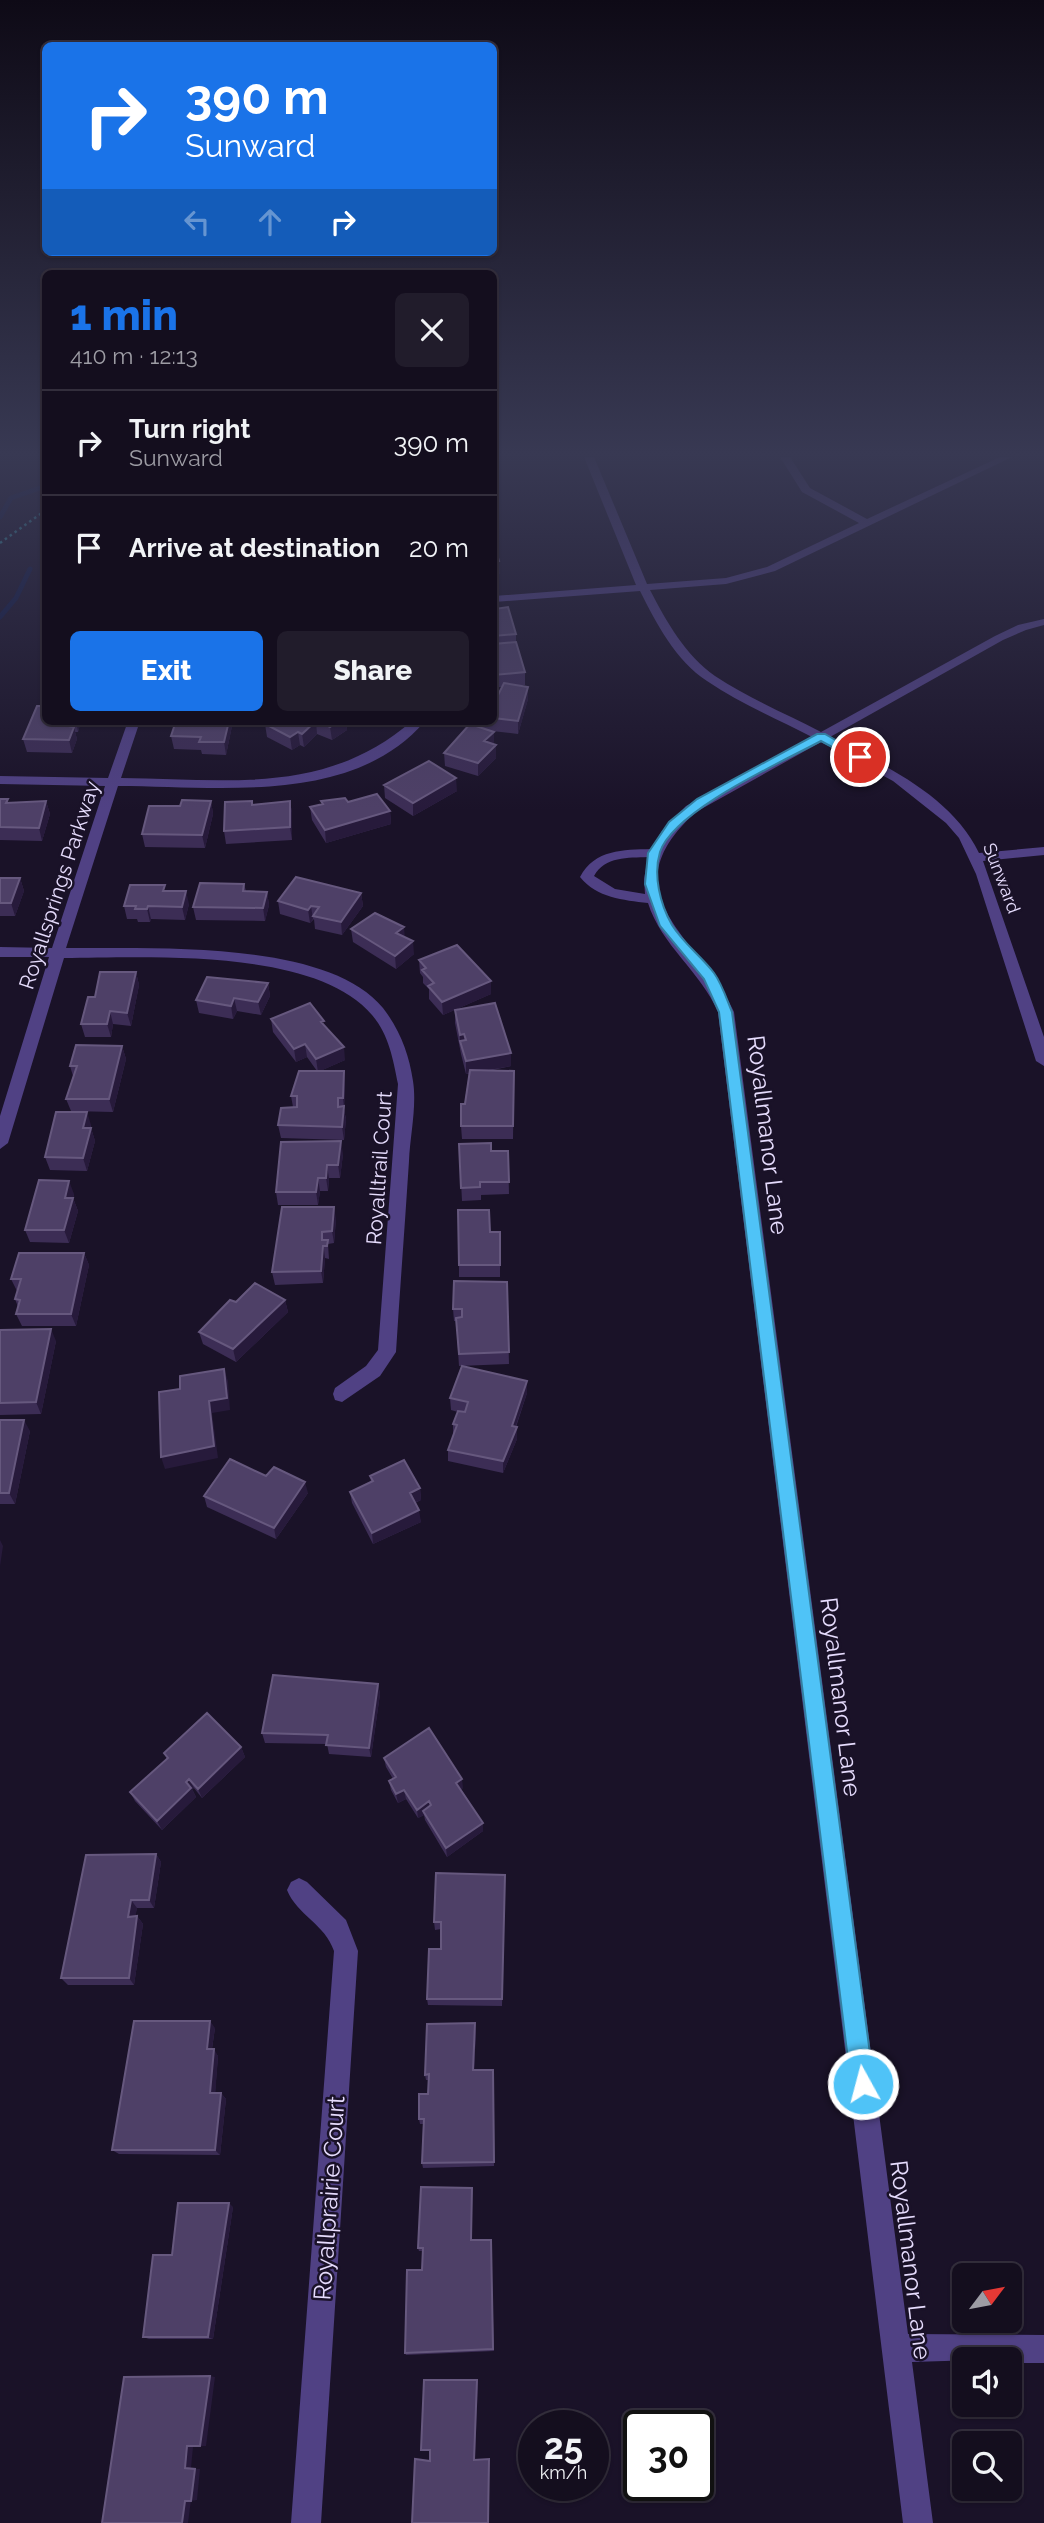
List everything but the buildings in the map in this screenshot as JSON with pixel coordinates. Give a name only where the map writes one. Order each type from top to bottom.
[{"type":"street","name":"Sunward","points":[[639,575],[659,618],[683,655],[696,667],[917,791],[951,820],[977,857],[1044,1061]]},
{"type":"street","points":[[497,599],[643,585],[726,581],[754,575]]},
{"type":"street","points":[[655,900],[608,893],[594,886],[587,877],[590,869],[601,860],[617,855],[654,853],[665,833],[691,809],[1008,633],[1044,622]]},
{"type":"street","name":"Royallsprings Parkway","points":[[0,1143],[58,952],[133,725]]},
{"type":"street","points":[[0,780],[220,784],[295,780],[339,769],[376,754],[414,725]]},
{"type":"street","points":[[977,857],[1044,851]]},
{"type":"street","name":"Royallmanor Lane","points":[[654,853],[651,884],[666,926],[710,978],[726,1012],[918,2523]]},
{"type":"street","name":"Royalltrail Court","points":[[0,952],[234,955],[276,960],[312,970],[343,986],[371,1007],[387,1026],[402,1058],[406,1092],[387,1352],[373,1371],[342,1394]]},
{"type":"street","name":"Royallprairie Court","points":[[299,1890],[338,1928],[346,1951],[306,2523]]},
{"type":"street","points":[[895,2348],[1044,2349]]},
{"type":"waterway","points":[[0,617],[16,598],[27,575]]},
{"type":"route","points":[[860,757],[821,737],[701,802],[673,824],[660,841],[654,853],[651,884],[660,916],[674,937],[702,966],[726,1012],[863,2084]]}]
